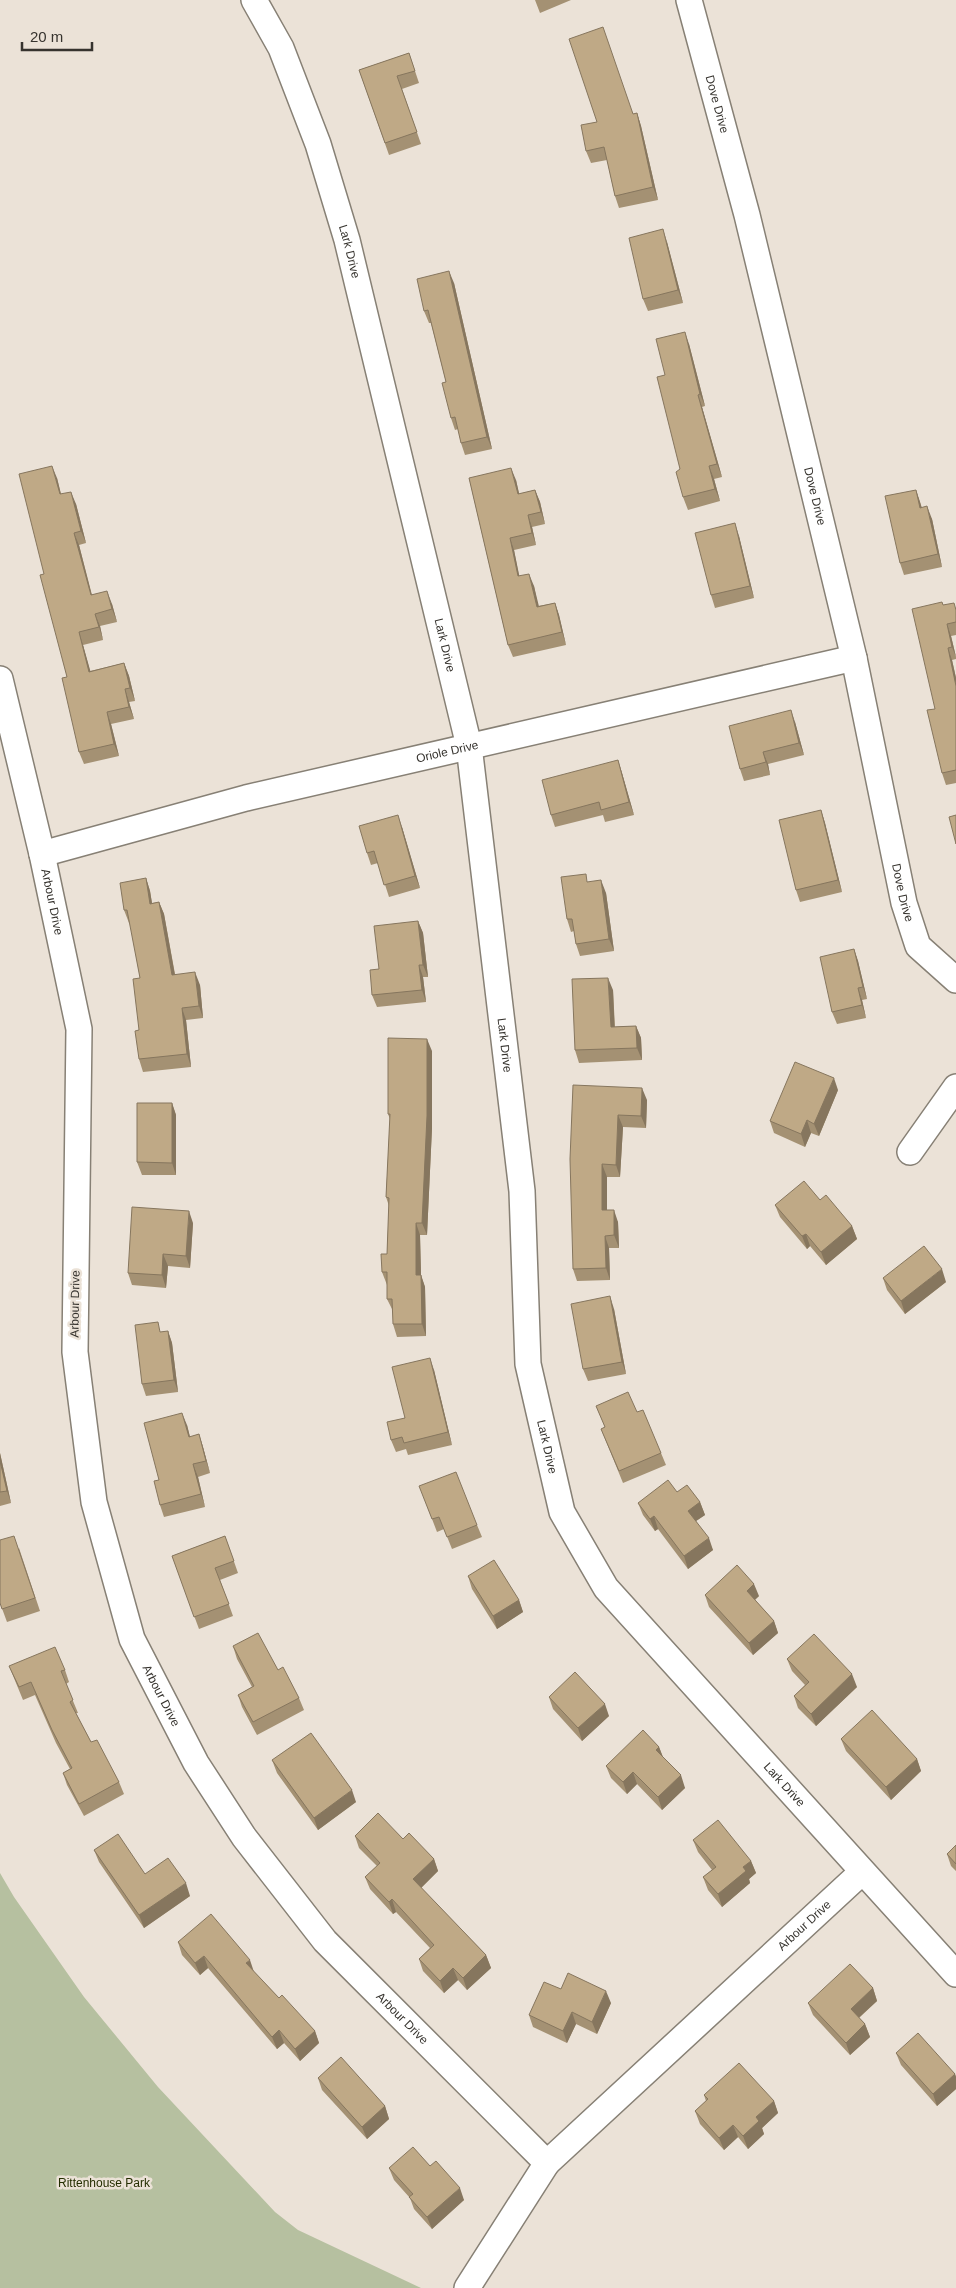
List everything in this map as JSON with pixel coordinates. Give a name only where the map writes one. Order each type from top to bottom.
[{"type":"street","name":"Lark Drive","points":[[254,0],[281,48],[311,127],[347,240],[469,746],[522,1191],[528,1364],[562,1512],[606,1588],[956,1974]]},
{"type":"street","name":"Dove Drive","points":[[689,0],[747,214],[854,658],[904,902],[918,946],[956,980]]},
{"type":"street","name":"Oriole Drive","points":[[42,854],[246,798],[854,658]]},
{"type":"street","name":"Arbour Drive","points":[[0,679],[42,854],[79,1030],[75,1352],[94,1502],[132,1639],[196,1763],[244,1837],[324,1941],[547,2164],[862,1872]]},
{"type":"street","points":[[910,1152],[956,1087]]},
{"type":"street","points":[[467,2288],[547,2164]]},
{"type":"green space","name":"Rittenhouse Park","points":[[0,1873],[14,1897],[84,1997],[158,2087],[275,2212],[298,2230],[421,2288],[0,2288]]},
{"type":"building","points":[[603,27],[633,114],[637,113],[653,187],[615,196],[604,147],[586,151],[581,125],[597,122],[569,39]]},
{"type":"building","points":[[409,53],[415,71],[397,76],[417,132],[385,143],[359,70]]},
{"type":"building","points":[[663,229],[678,290],[643,299],[629,238]]},
{"type":"building","points":[[449,271],[487,437],[461,443],[455,417],[451,418],[442,383],[446,382],[428,310],[424,311],[417,279]]},
{"type":"building","points":[[685,332],[700,394],[698,395],[717,464],[709,466],[715,489],[683,497],[676,472],[680,469],[657,377],[665,375],[656,339]]},
{"type":"building","points":[[52,466],[60,494],[71,492],[81,531],[74,533],[91,595],[107,591],[112,609],[95,614],[99,627],[79,632],[89,672],[124,663],[130,688],[125,689],[129,707],[107,712],[114,744],[79,752],[62,678],[67,677],[40,575],[44,574],[19,474]]},
{"type":"building","points":[[511,468],[518,494],[535,490],[541,512],[528,515],[532,533],[510,538],[518,576],[529,574],[537,607],[555,603],[562,632],[508,645],[469,478]]},
{"type":"building","points":[[916,490],[920,508],[927,506],[938,554],[900,563],[885,496]]},
{"type":"building","points":[[735,523],[750,586],[711,595],[695,533]]},
{"type":"building","points":[[942,602],[943,605],[954,603],[956,610],[956,622],[947,624],[952,647],[948,648],[956,686],[956,770],[942,773],[927,710],[935,709],[912,609]]},
{"type":"building","points":[[791,710],[799,743],[763,752],[766,762],[740,769],[729,726]]},
{"type":"building","points":[[618,760],[629,802],[601,810],[599,802],[551,815],[542,780]]},
{"type":"building","points":[[821,810],[838,880],[796,890],[779,820]]},
{"type":"building","points":[[398,815],[415,876],[384,885],[374,851],[367,853],[359,826]]},
{"type":"building","points":[[956,815],[956,844],[949,817]]},
{"type":"building","points":[[586,874],[587,882],[601,880],[609,939],[576,944],[572,919],[567,919],[561,877]]},
{"type":"building","points":[[146,878],[150,904],[159,902],[172,975],[195,972],[199,1006],[182,1008],[187,1054],[139,1059],[135,1031],[139,1030],[133,979],[140,978],[127,910],[124,910],[120,883]]},
{"type":"building","points":[[418,921],[423,965],[419,965],[422,990],[372,995],[370,970],[379,969],[374,926]]},
{"type":"building","points":[[854,949],[863,987],[858,988],[862,1005],[832,1012],[820,957]]},
{"type":"building","points":[[608,978],[611,1027],[636,1026],[637,1048],[575,1050],[572,979]]},
{"type":"building","points":[[388,1038],[427,1039],[427,1116],[422,1223],[416,1223],[416,1275],[421,1275],[422,1324],[393,1324],[392,1299],[387,1299],[387,1272],[382,1272],[381,1254],[387,1254],[389,1198],[386,1197],[390,1114],[388,1114]]},
{"type":"building","points":[[795,1062],[834,1078],[814,1124],[807,1120],[801,1134],[770,1121]]},
{"type":"building","points":[[573,1085],[642,1088],[641,1116],[618,1115],[616,1165],[602,1164],[602,1210],[614,1210],[614,1235],[605,1236],[606,1268],[573,1269],[570,1159]]},
{"type":"building","points":[[137,1103],[172,1103],[172,1163],[137,1162]]},
{"type":"building","points":[[804,1181],[820,1200],[826,1195],[852,1226],[821,1252],[806,1234],[802,1236],[775,1205]]},
{"type":"building","points":[[132,1207],[189,1211],[186,1256],[163,1254],[162,1275],[128,1273]]},
{"type":"building","points":[[924,1246],[942,1269],[901,1301],[883,1278]]},
{"type":"building","points":[[610,1296],[622,1362],[583,1369],[571,1304]]},
{"type":"building","points":[[158,1322],[160,1332],[168,1331],[174,1380],[142,1384],[135,1325]]},
{"type":"building","points":[[430,1358],[448,1432],[404,1443],[402,1437],[391,1440],[387,1422],[405,1418],[392,1367]]},
{"type":"building","points":[[628,1392],[637,1412],[643,1410],[661,1453],[619,1471],[601,1429],[605,1427],[596,1406]]},
{"type":"building","points":[[182,1413],[189,1437],[199,1434],[206,1461],[193,1464],[201,1494],[160,1505],[154,1481],[159,1480],[144,1423]]},
{"type":"building","points":[[0,1461],[7,1491],[0,1492]]},
{"type":"building","points":[[456,1472],[477,1525],[447,1537],[439,1517],[432,1519],[419,1486]]},
{"type":"building","points":[[668,1480],[677,1492],[687,1485],[700,1502],[688,1511],[709,1538],[684,1556],[654,1516],[650,1519],[638,1503]]},
{"type":"building","points":[[14,1536],[35,1598],[2,1609],[0,1603],[0,1540]]},
{"type":"building","points":[[225,1536],[234,1561],[215,1568],[229,1604],[194,1617],[172,1556]]},
{"type":"building","points":[[494,1560],[519,1600],[493,1616],[468,1576]]},
{"type":"building","points":[[737,1565],[754,1584],[747,1591],[774,1621],[749,1643],[705,1595]]},
{"type":"building","points":[[258,1633],[278,1670],[283,1667],[299,1698],[253,1722],[238,1695],[254,1686],[233,1646]]},
{"type":"building","points":[[814,1634],[852,1674],[811,1714],[794,1696],[809,1682],[787,1659]]},
{"type":"building","points":[[55,1647],[65,1670],[61,1671],[73,1700],[70,1702],[91,1742],[97,1740],[119,1782],[79,1804],[63,1773],[72,1768],[52,1730],[31,1682],[19,1687],[9,1666]]},
{"type":"building","points":[[575,1672],[605,1704],[578,1728],[549,1697]]},
{"type":"building","points":[[872,1710],[917,1759],[886,1787],[841,1739]]},
{"type":"building","points":[[643,1730],[659,1747],[656,1750],[681,1775],[658,1797],[633,1772],[623,1782],[606,1766]]},
{"type":"building","points":[[311,1733],[352,1790],[314,1818],[272,1760]]},
{"type":"building","points":[[378,1813],[403,1839],[409,1833],[434,1859],[413,1879],[486,1955],[463,1978],[453,1968],[440,1981],[419,1959],[434,1945],[392,1899],[389,1902],[365,1877],[380,1863],[355,1836]]},
{"type":"building","points":[[718,1820],[751,1861],[743,1867],[746,1871],[718,1894],[703,1877],[716,1867],[693,1840]]},
{"type":"building","points":[[118,1834],[145,1874],[168,1858],[186,1883],[139,1915],[94,1850]]},
{"type":"building","points":[[956,1845],[956,1864],[947,1854]]},
{"type":"building","points":[[211,1914],[250,1960],[246,1963],[279,1998],[282,1995],[315,2031],[295,2049],[279,2030],[272,2037],[204,1956],[195,1963],[178,1942]]},
{"type":"building","points":[[850,1964],[873,1988],[851,2009],[865,2024],[846,2043],[808,2003]]},
{"type":"building","points":[[568,1973],[606,1991],[592,2022],[572,2012],[563,2031],[529,2015],[544,1982],[561,1989]]},
{"type":"building","points":[[918,2033],[955,2074],[933,2094],[896,2053]]},
{"type":"building","points":[[341,2057],[385,2106],[362,2127],[318,2078]]},
{"type":"building","points":[[739,2063],[774,2101],[756,2117],[759,2121],[743,2136],[733,2125],[719,2138],[695,2111],[708,2099],[704,2095]]},
{"type":"building","points":[[413,2147],[430,2166],[436,2161],[460,2188],[427,2217],[409,2197],[413,2194],[389,2168]]}]
